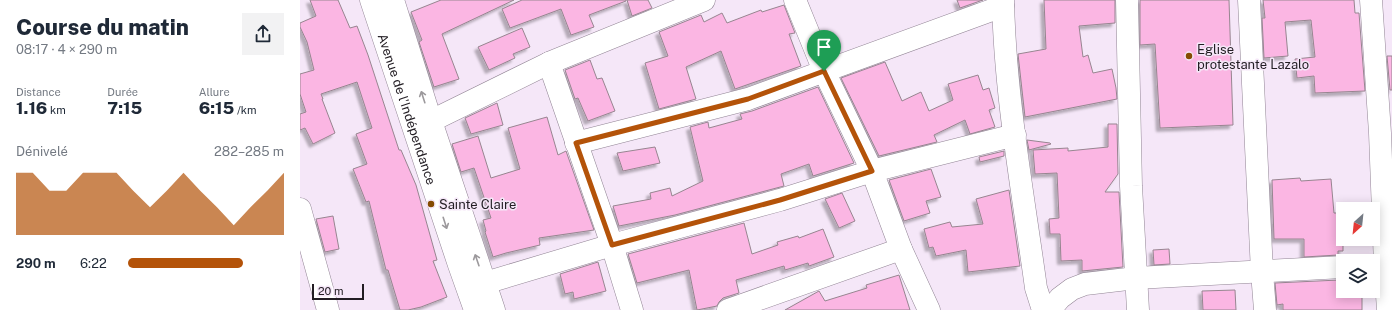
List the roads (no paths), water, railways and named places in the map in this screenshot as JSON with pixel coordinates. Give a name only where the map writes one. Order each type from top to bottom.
[{"type":"street","name":"Avenue de l'Indépendance","points":[[371,0],[475,310]]},
{"type":"street","points":[[431,121],[549,63],[704,0]]},
{"type":"street","points":[[796,0],[824,71],[872,171],[901,249],[929,310]]},
{"type":"street","points":[[1127,0],[1131,186],[1138,310]]},
{"type":"street","points":[[1249,0],[1265,310]]},
{"type":"street","points":[[1372,0],[1380,132],[1383,265],[1388,310]]},
{"type":"street","name":"Avenue de l'Indépendance","points":[[398,3],[431,121],[494,310]]},
{"type":"street","points":[[576,143],[748,99],[1003,3],[1007,65],[1015,135],[1036,288],[1042,310]]},
{"type":"street","points":[[549,63],[612,245],[632,310]]},
{"type":"street","points":[[485,283],[612,245],[780,200],[872,171],[1015,135]]},
{"type":"street","points":[[300,209],[328,310]]},
{"type":"street","points":[[739,309],[901,249]]},
{"type":"street","points":[[1050,310],[1060,298],[1072,289],[1085,284],[1136,278],[1336,267]]},
{"type":"place","name":"Eglise protestante Lazalo","points":[[1189,56]]},
{"type":"place","name":"Sainte Claire","points":[[431,204]]}]
